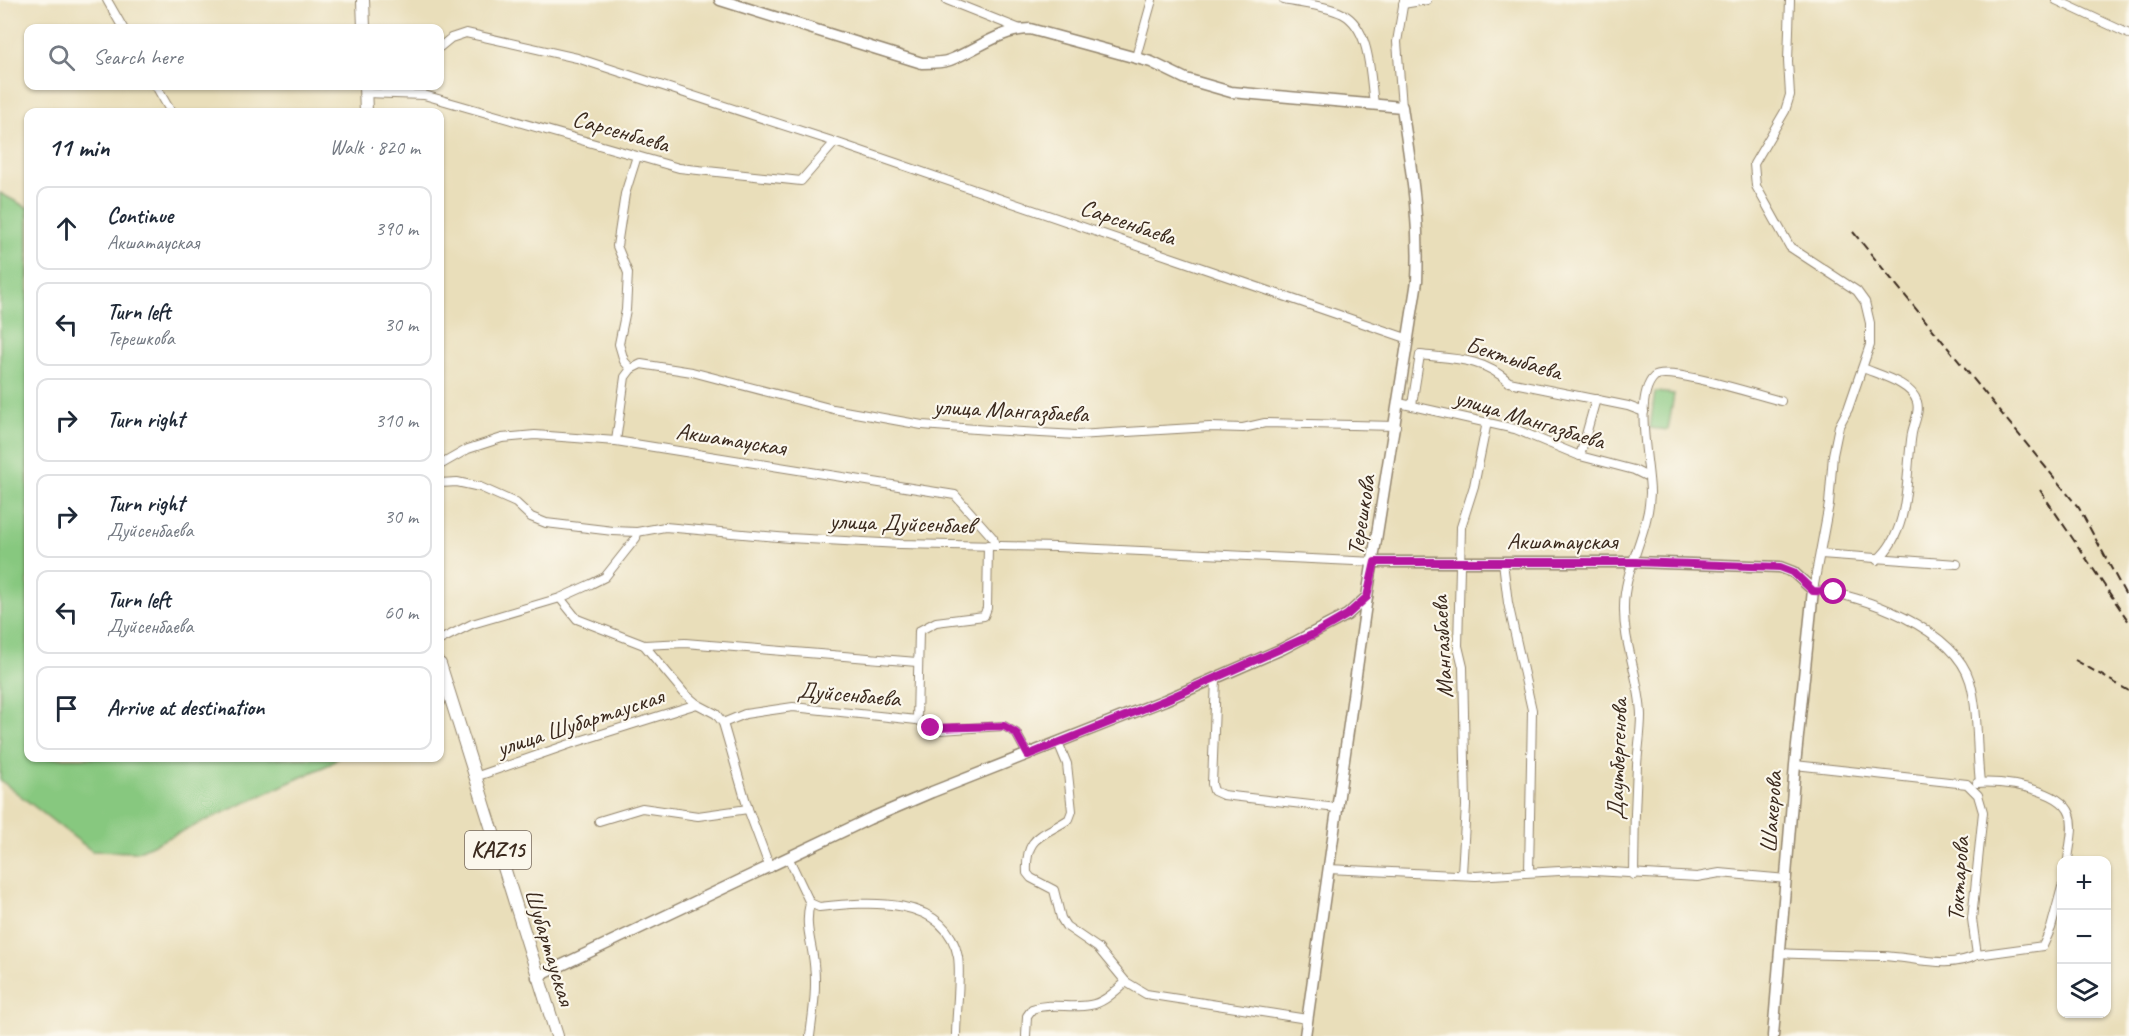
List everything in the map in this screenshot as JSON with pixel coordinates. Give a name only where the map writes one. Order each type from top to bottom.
[{"type":"main road","points":[[363,0],[364,24]]},
{"type":"main road","points":[[365,90],[366,108]]},
{"type":"main road","name":"Шубартауская","points":[[444,677],[557,1036]]},
{"type":"street","points":[[107,0],[121,24]]},
{"type":"street","points":[[720,0],[922,63],[949,61],[1020,29]]},
{"type":"street","points":[[947,0],[1020,29],[1030,29],[1136,57],[1186,79],[1241,94],[1402,106]]},
{"type":"street","points":[[1136,57],[1152,0]]},
{"type":"street","points":[[1284,0],[1345,15],[1358,30],[1365,48],[1374,104]]},
{"type":"street","points":[[1403,2],[1427,0]]},
{"type":"street","points":[[1790,0],[1788,61],[1790,95],[1785,111],[1754,164],[1756,186],[1790,247],[1805,259],[1834,273],[1857,291],[1864,302],[1870,323],[1870,345],[1848,409],[1839,426],[1821,554],[1813,591],[1834,592],[1893,614],[1928,631],[1958,657],[1970,681],[1980,782]]},
{"type":"street","points":[[2056,0],[2129,34]]},
{"type":"street","name":"Терешкова","points":[[1305,1036],[1367,597],[1375,562],[1409,339],[1419,236],[1417,200],[1402,106],[1397,42],[1403,2]]},
{"type":"street","name":"Сарсенбаева","points":[[444,44],[451,38],[466,33],[577,58],[835,142],[1409,339]]},
{"type":"street","points":[[158,90],[169,108]]},
{"type":"street","name":"Сарсенбаева","points":[[368,90],[382,94],[424,95],[679,168],[801,181],[835,142]]},
{"type":"street","points":[[382,94],[388,90]]},
{"type":"street","points":[[616,441],[625,377],[631,369],[624,361],[619,344],[626,310],[628,273],[617,246],[626,194],[637,156]]},
{"type":"street","name":"Бектыбаева","points":[[1412,405],[1420,355],[1473,362],[1495,369],[1509,382],[1596,399],[1644,412]]},
{"type":"street","name":"улица Мангазбаева","points":[[631,369],[640,364],[692,372],[833,409],[922,425],[988,430],[1077,435],[1210,427],[1243,428],[1265,423],[1396,426]]},
{"type":"street","points":[[1863,368],[1903,385],[1913,394],[1918,410],[1912,434],[1906,498],[1898,530],[1890,549],[1877,560]]},
{"type":"street","name":"Даутбергенова","points":[[1634,874],[1641,717],[1638,687],[1623,608],[1627,580],[1641,542],[1650,493],[1644,412],[1647,386],[1655,375],[1664,372],[1688,375],[1781,401]]},
{"type":"street","points":[[1580,456],[1596,399]]},
{"type":"street","name":"улица Мангазбаева","points":[[1399,403],[1515,429],[1580,456],[1634,470],[1648,477]]},
{"type":"street","name":"Мангазбаева","points":[[1462,873],[1466,806],[1463,668],[1458,646],[1458,561],[1461,527],[1474,486],[1487,422]]},
{"type":"street","name":"Акшатауская","points":[[444,463],[468,449],[502,438],[535,435],[616,441],[955,495],[993,538],[992,545]]},
{"type":"street","name":"улица Дуйсенбаев","points":[[444,483],[480,487],[516,503],[531,518],[546,523],[637,532],[665,526],[822,540],[1375,562]]},
{"type":"street","points":[[444,638],[472,624],[560,598],[605,577],[636,538],[637,532]]},
{"type":"street","points":[[917,720],[919,631],[936,622],[984,616],[987,608],[992,545]]},
{"type":"street","points":[[1821,554],[1877,560],[1957,564]]},
{"type":"street","name":"Акшатауская","points":[[1375,562],[1634,562],[1780,567],[1793,572],[1813,591]]},
{"type":"street","points":[[1503,562],[1508,603],[1532,710],[1529,872]]},
{"type":"street","name":"Шакерова","points":[[1773,1036],[1795,765],[1813,591]]},
{"type":"street","points":[[537,977],[932,792],[1216,678],[1314,634],[1347,615],[1367,597]]},
{"type":"street","points":[[560,598],[577,619],[644,645],[685,643],[917,662]]},
{"type":"street","points":[[644,645],[684,693],[697,704],[716,714],[723,723],[748,809],[770,868]]},
{"type":"street","points":[[1216,678],[1212,784],[1214,791],[1223,795],[1337,808]]},
{"type":"street","name":"улица Шубартауская","points":[[475,777],[697,704]]},
{"type":"street","name":"Дуйсенбаева","points":[[723,723],[754,712],[793,707],[917,720],[940,730],[1004,726],[1016,733],[1028,755]]},
{"type":"street","points":[[1058,742],[1067,764],[1072,811],[1069,819],[1033,839],[1028,848],[1027,873],[1031,878],[1054,890],[1061,918],[1066,926],[1098,948],[1126,982],[1146,994],[1164,999],[1307,1019]]},
{"type":"street","points":[[1795,765],[1966,783],[1992,781],[2040,791],[2065,805],[2071,816],[2068,856]]},
{"type":"street","name":"Токтарова","points":[[1779,952],[1883,956],[1951,963],[1964,962],[1977,955],[1972,919],[1983,812],[1978,795],[1966,783]]},
{"type":"street","points":[[600,821],[642,808],[698,816],[748,809]]},
{"type":"street","points":[[789,859],[810,903],[806,919],[814,963],[815,988],[810,1036]]},
{"type":"street","points":[[1328,869],[1514,875],[1576,870],[1697,877],[1720,873],[1787,879]]},
{"type":"street","points":[[810,903],[819,907],[881,903],[929,914],[936,920],[951,941],[958,957],[956,1036]]},
{"type":"street","points":[[1977,955],[2043,946],[2051,928],[2057,903]]},
{"type":"street","points":[[1026,1036],[1027,1016],[1032,1009],[1052,1005],[1089,1005],[1103,1001],[1126,982]]},
{"type":"green space","points":[[0,193],[24,206],[24,762],[333,762],[137,852],[92,851],[0,780]]},
{"type":"green space","points":[[1655,392],[1674,394],[1668,430],[1650,428]]},
{"type":"railway","points":[[1853,232],[2079,508],[2129,601]]},
{"type":"railway","points":[[2040,490],[2129,622]]},
{"type":"railway","points":[[2075,660],[2129,691]]},
{"type":"route","points":[[931,728],[940,730],[1004,726],[1016,733],[1028,755],[1165,700],[1314,634],[1347,615],[1367,597],[1375,562],[1634,562],[1780,567],[1793,572],[1813,591],[1834,592]]}]
